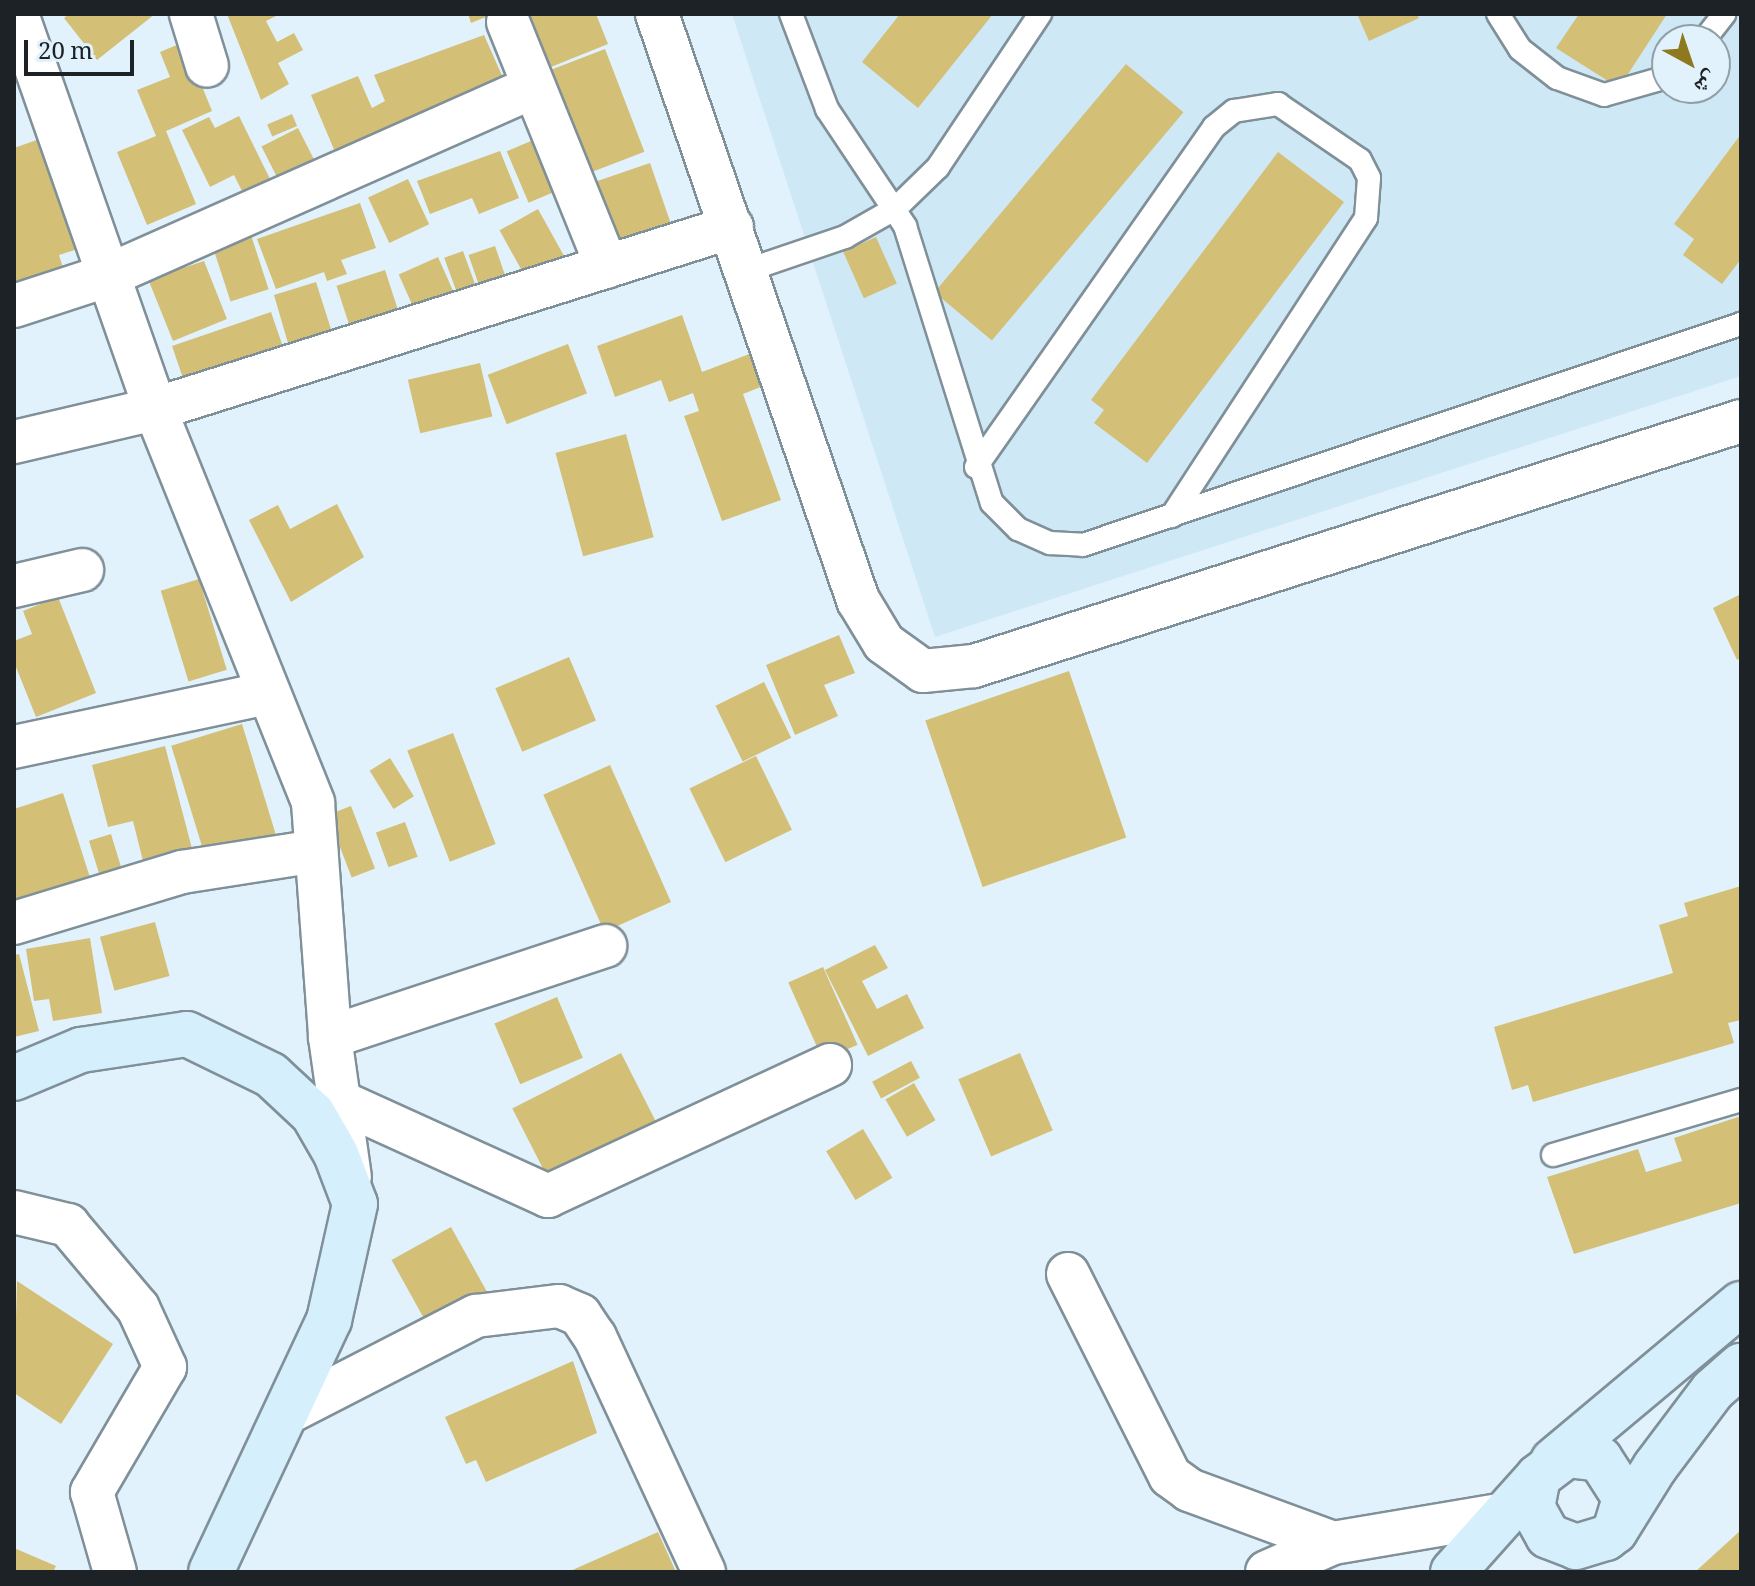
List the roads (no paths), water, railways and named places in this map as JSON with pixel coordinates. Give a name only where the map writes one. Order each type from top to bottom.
[{"type":"street","points":[[191,14],[207,66]]},
{"type":"street","points":[[657,14],[858,600],[884,643],[923,671],[974,666],[1741,421]]},
{"type":"street","points":[[16,16],[155,409],[313,803],[330,1037],[355,1204],[329,1320],[211,1572]]},
{"type":"street","points":[[508,22],[607,267]]},
{"type":"street","points":[[14,306],[109,275],[533,87]]},
{"type":"street","points":[[14,442],[155,409],[732,227]]},
{"type":"street","points":[[14,586],[82,570]]},
{"type":"street","points":[[14,747],[268,693]]},
{"type":"street","points":[[14,923],[182,872],[316,851]]},
{"type":"street","points":[[330,1037],[605,946]]},
{"type":"street","points":[[14,1078],[81,1050],[187,1034],[271,1075],[313,1114],[355,1204]]},
{"type":"street","points":[[339,1101],[548,1196],[830,1065]]},
{"type":"street","points":[[14,1212],[68,1225],[138,1308],[165,1367],[92,1492],[115,1572]]},
{"type":"street","points":[[1068,1274],[1170,1476],[1189,1490],[1333,1543]]},
{"type":"street","points":[[1453,1572],[1498,1515],[1546,1469],[1741,1304]]},
{"type":"street","points":[[285,1414],[476,1316],[559,1306],[580,1315],[595,1337],[704,1572]]},
{"type":"street","points":[[1557,1572],[1610,1534],[1713,1390],[1741,1366]]},
{"type":"street","points":[[1583,1454],[1613,1469],[1625,1498],[1610,1534],[1576,1547],[1548,1536],[1532,1507],[1546,1469],[1583,1454]]},
{"type":"street","points":[[1267,1572],[1333,1543],[1498,1515]]},
{"type":"lane","points":[[791,14],[827,109],[896,208],[976,467],[992,503],[1018,529],[1050,543],[1083,545],[1741,324]]},
{"type":"lane","points":[[745,271],[845,237],[896,208],[938,167],[1040,14]]},
{"type":"lane","points":[[1498,14],[1520,49],[1557,78],[1604,95],[1651,82]]},
{"type":"lane","points":[[976,467],[1214,127],[1234,111],[1278,104],[1360,160],[1369,178],[1366,218],[1172,516]]},
{"type":"lane","points":[[1553,1155],[1741,1100]]}]
